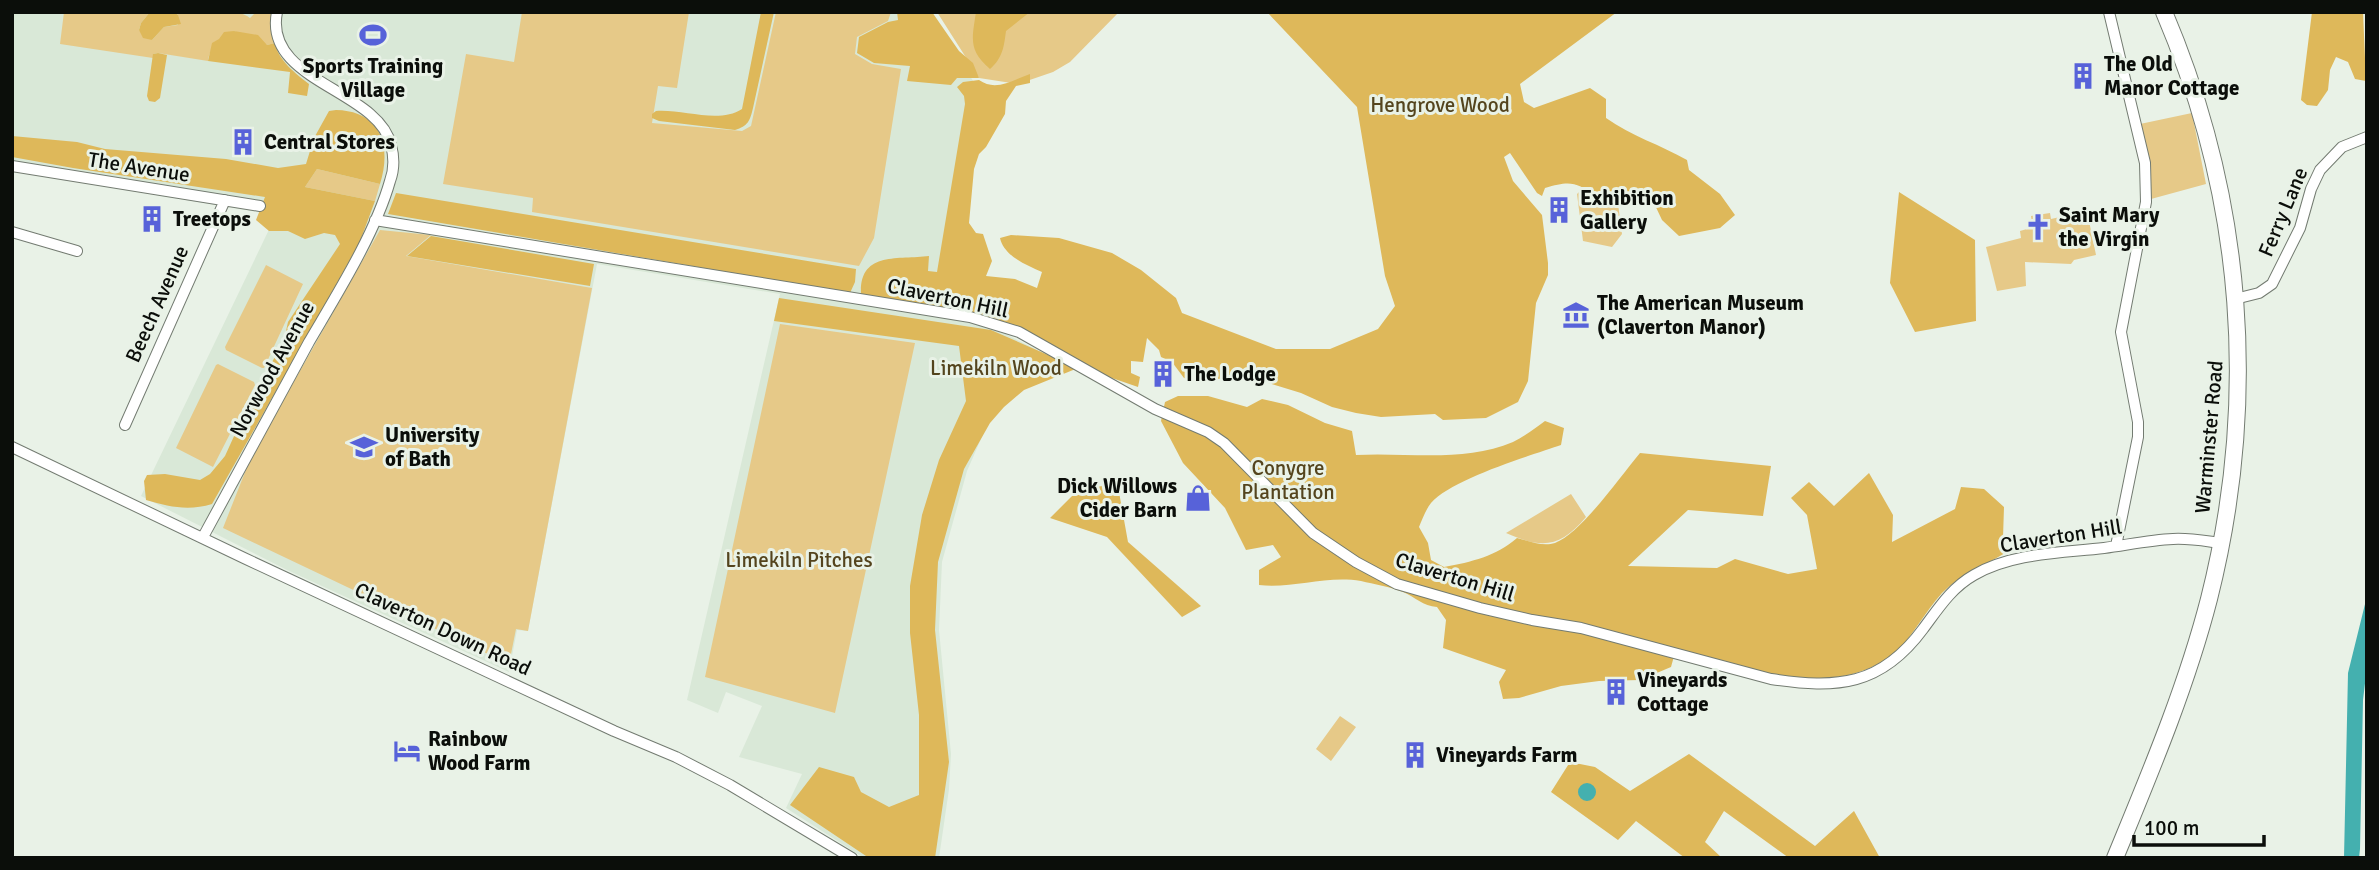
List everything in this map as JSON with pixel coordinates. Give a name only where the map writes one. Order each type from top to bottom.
[{"type":"highway","name":"Warminster Road","points":[[2115,858],[2160,747],[2191,659],[2208,600],[2221,543],[2235,431],[2237,357],[2230,239],[2214,156],[2188,70],[2164,12]]},
{"type":"street","name":"Norwood Avenue","points":[[203,537],[357,257],[391,181],[393,160],[390,139],[379,121],[291,60],[279,40],[277,12]]},
{"type":"street","points":[[2109,12],[2141,143],[2146,191],[2120,332],[2138,422],[2138,438],[2116,546]]},
{"type":"street","name":"Ferry Lane","points":[[2235,299],[2259,293],[2272,284],[2302,221],[2316,177],[2342,147],[2367,137]]},
{"type":"street","name":"The Avenue","points":[[12,166],[260,206]]},
{"type":"street","name":"Beech Avenue","points":[[125,425],[225,200]]},
{"type":"street","name":"Claverton Hill","points":[[374,220],[970,317],[995,324],[1018,332],[1155,409],[1208,432],[1224,443],[1313,533],[1356,562],[1397,584],[1480,608],[1581,628],[1771,679],[1821,684],[1867,676],[1894,662],[1910,647],[1949,594],[1974,575],[2015,560],[2172,539],[2221,543]]},
{"type":"street","points":[[12,232],[78,251]]},
{"type":"street","name":"Claverton Down Road","points":[[12,447],[614,731],[676,757],[730,785],[852,858]]},
{"type":"shaded area","name":"University of Bath","points":[[12,12],[928,12],[981,93],[948,319],[992,327],[1069,366],[1022,386],[988,423],[967,471],[942,562],[939,630],[951,754],[939,858],[864,858],[786,808],[802,774],[739,757],[762,706],[726,692],[718,713],[687,700],[780,294],[597,264],[528,631],[517,630],[509,672],[287,570],[141,496],[276,215],[12,171]]},
{"type":"green space","points":[[225,11],[250,18],[256,12],[272,12],[272,34],[275,43],[267,45],[234,31],[214,47],[208,61],[158,53],[153,54],[153,58],[60,44],[64,12],[150,12],[139,30],[152,40],[164,27],[178,25],[178,15],[174,12]]},
{"type":"green space","points":[[150,12],[174,12],[181,24],[164,27],[152,40],[143,38],[139,30]]},
{"type":"green space","points":[[522,12],[689,12],[677,88],[658,86],[652,123],[742,131],[751,126],[776,12],[891,12],[888,21],[857,37],[855,54],[872,64],[901,69],[874,238],[859,266],[532,212],[533,198],[443,184],[466,54],[514,62]]},
{"type":"green space","points":[[761,12],[774,12],[752,113],[746,125],[735,130],[652,118],[656,111],[712,116],[742,109]]},
{"type":"green space","points":[[897,12],[932,12],[959,51],[973,63],[979,78],[957,78],[951,85],[907,81],[910,66],[874,63],[857,53],[859,37],[888,22],[898,20]]},
{"type":"green space","points":[[937,12],[1119,12],[1070,62],[1053,72],[1018,84],[979,78]]},
{"type":"green space","points":[[976,12],[1030,12],[1006,31],[1000,56],[990,69],[978,56],[973,44]]},
{"type":"green space","name":"Hengrove Wood","points":[[1267,12],[1617,12],[1520,84],[1524,102],[1534,108],[1590,88],[1606,99],[1606,118],[1687,160],[1689,170],[1720,194],[1735,215],[1720,228],[1679,236],[1662,220],[1653,201],[1644,192],[1596,197],[1577,185],[1560,184],[1545,188],[1542,196],[1537,193],[1510,153],[1504,157],[1513,181],[1542,215],[1548,275],[1536,303],[1528,381],[1518,402],[1486,418],[1443,420],[1435,414],[1381,417],[1332,407],[1301,393],[1235,376],[1202,382],[1184,378],[1172,362],[1161,357],[1159,350],[1147,338],[1143,362],[1131,361],[1131,373],[1140,377],[1138,387],[1109,377],[995,318],[861,294],[866,270],[883,260],[929,256],[928,271],[937,272],[965,104],[964,96],[957,87],[963,82],[979,80],[998,85],[1030,74],[1030,83],[1016,86],[1006,101],[1005,114],[979,154],[974,169],[969,223],[976,233],[983,234],[992,261],[986,276],[1015,279],[1037,288],[1042,272],[1011,255],[1000,238],[1011,235],[1059,238],[1112,253],[1141,270],[1176,298],[1182,313],[1276,349],[1330,349],[1378,329],[1395,306],[1385,276],[1357,107]]},
{"type":"green space","points":[[2312,12],[2363,12],[2366,81],[2355,79],[2348,62],[2336,57],[2330,70],[2328,90],[2317,106],[2307,105],[2301,100]]},
{"type":"green space","points":[[224,32],[258,35],[267,45],[275,43],[284,61],[309,84],[307,96],[288,93],[290,72],[208,61],[212,43]]},
{"type":"green space","points":[[153,54],[167,55],[160,98],[155,102],[149,101],[147,96]]},
{"type":"green space","points":[[336,110],[364,117],[379,133],[385,157],[380,184],[317,169],[305,187],[375,201],[359,244],[212,504],[179,507],[146,500],[144,481],[147,475],[165,474],[200,480],[210,474],[225,456],[245,412],[284,340],[288,322],[340,244],[335,235],[324,233],[305,239],[288,231],[269,231],[256,220],[265,197],[12,157],[12,136],[77,142],[105,149],[226,159],[278,168],[306,164],[314,138],[329,111]]},
{"type":"green space","points":[[2192,113],[2206,184],[2151,199],[2140,124]]},
{"type":"green space","points":[[317,169],[380,184],[375,201],[305,187]]},
{"type":"green space","points":[[1604,184],[1617,196],[1622,234],[1612,247],[1583,241],[1577,194],[1584,187]]},
{"type":"green space","points":[[1899,192],[1975,240],[1976,321],[1915,332],[1890,283]]},
{"type":"green space","points":[[396,193],[856,269],[855,282],[850,293],[388,214]]},
{"type":"green space","points":[[2087,211],[2096,255],[2074,260],[2071,264],[2025,262],[2026,286],[1997,291],[1986,247],[2021,238],[2020,231],[2027,229],[2026,224],[2032,223],[2031,216],[2050,213],[2051,219]]},
{"type":"green space","points":[[380,230],[431,235],[406,256],[592,288],[528,631],[516,629],[509,664],[223,528],[251,457]]},
{"type":"green space","points":[[431,236],[594,264],[590,286],[407,256]]},
{"type":"green space","points":[[266,265],[303,284],[262,368],[226,350],[225,347]]},
{"type":"green space","name":"Limekiln Wood","points":[[779,298],[991,330],[1078,368],[1024,390],[1004,407],[990,423],[964,469],[938,562],[935,630],[949,762],[935,858],[869,858],[790,805],[819,767],[854,777],[861,792],[889,807],[919,795],[919,715],[910,633],[910,586],[922,515],[939,460],[966,401],[959,346],[774,321]]},
{"type":"green space","name":"Limekiln Pitches","points":[[780,324],[915,343],[835,713],[705,677]]},
{"type":"green space","points":[[218,364],[254,382],[255,385],[213,467],[176,448]]},
{"type":"green space","name":"Conygre Plantation","points":[[1178,396],[1208,396],[1247,407],[1262,399],[1288,405],[1325,423],[1352,431],[1356,455],[1455,455],[1513,442],[1545,421],[1564,428],[1561,445],[1473,477],[1441,494],[1431,503],[1419,527],[1428,543],[1431,560],[1444,567],[1483,557],[1517,538],[1536,543],[1555,543],[1588,516],[1640,453],[1771,466],[1763,516],[1688,510],[1628,566],[1717,568],[1735,559],[1788,574],[1817,569],[1807,515],[1791,498],[1809,482],[1834,506],[1869,473],[1893,515],[1892,542],[1955,509],[1961,487],[1984,489],[2004,507],[2005,553],[1964,576],[1942,593],[1890,658],[1850,675],[1800,678],[1775,675],[1676,649],[1671,667],[1640,680],[1599,681],[1561,686],[1519,698],[1503,699],[1499,682],[1506,670],[1443,648],[1446,620],[1437,607],[1398,590],[1361,581],[1259,585],[1259,570],[1281,557],[1273,545],[1246,550],[1225,508],[1183,463],[1161,421],[1165,402]]},
{"type":"green space","points":[[1117,481],[1128,542],[1201,606],[1182,617],[1107,537],[1050,518],[1073,495]]},
{"type":"green space","points":[[1571,494],[1586,517],[1568,535],[1550,543],[1540,543],[1506,533]]},
{"type":"green space","points":[[1340,716],[1356,727],[1331,761],[1316,749]]},
{"type":"green space","points":[[1689,754],[1815,846],[1854,811],[1880,858],[1789,858],[1724,811],[1705,842],[1722,858],[1685,858],[1636,821],[1618,840],[1551,792],[1570,762],[1595,767],[1630,791]]},
{"type":"water","points":[[2367,596],[2360,849],[2359,858],[2344,858],[2348,673]]},
{"type":"water","points":[[1587,783],[1593,786],[1596,792],[1593,798],[1587,801],[1581,798],[1578,792],[1581,786]]},
{"type":"place","name":"Sports Training Village","points":[[373,35]]},
{"type":"place","name":"The Old Manor Cottage","points":[[2083,76]]},
{"type":"place","name":"Central Stores","points":[[243,142]]},
{"type":"place","name":"Exhibition Gallery","points":[[1559,210]]},
{"type":"place","name":"Treetops","points":[[152,219]]},
{"type":"place","name":"Saint Mary the Virgin","points":[[2038,227]]},
{"type":"place","name":"The American Museum (Claverton Manor)","points":[[1576,315]]},
{"type":"place","name":"The Lodge","points":[[1163,374]]},
{"type":"place","name":"University of Bath","points":[[364,447]]},
{"type":"place","name":"Dick Willows Cider Barn","points":[[1198,498]]},
{"type":"place","name":"Vineyards Cottage","points":[[1616,692]]},
{"type":"place","name":"Rainbow Wood Farm","points":[[407,751]]},
{"type":"place","name":"Vineyards Farm","points":[[1415,755]]}]
